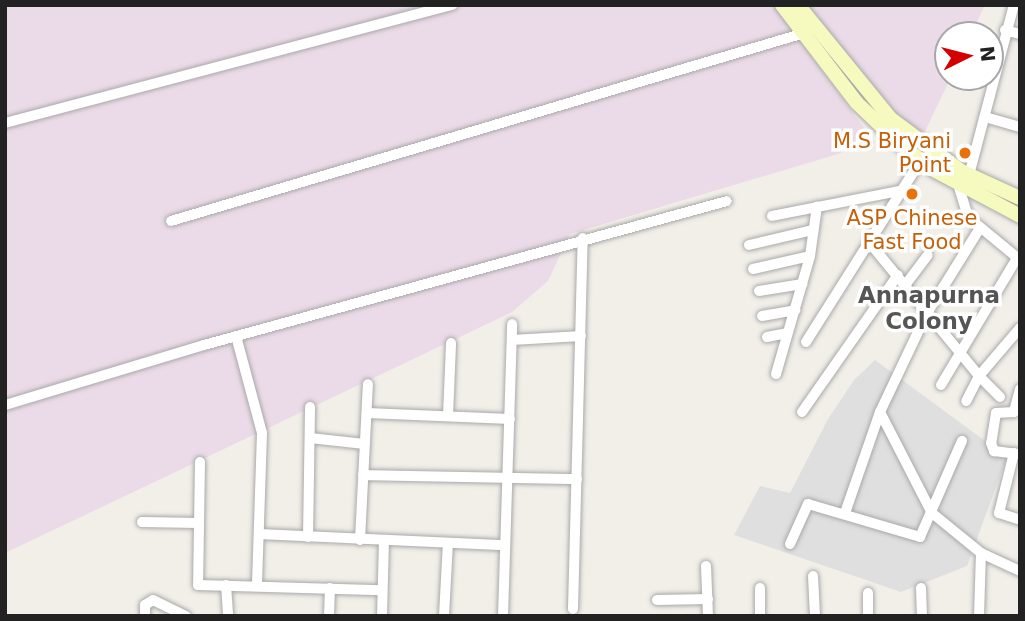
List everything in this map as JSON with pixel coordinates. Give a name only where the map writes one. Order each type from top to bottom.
[{"type":"main road","points":[[782,5],[810,31],[890,118],[964,180],[1020,216]]},
{"type":"main road","points":[[798,5],[810,31],[857,103],[921,160],[964,180],[1020,198]]},
{"type":"street","points":[[5,123],[453,5]]},
{"type":"street","points":[[941,385],[1018,259],[968,217],[964,180],[985,117],[1005,30],[1014,5]]},
{"type":"street","points":[[1005,30],[1020,34]]},
{"type":"street","points":[[171,221],[810,31]]},
{"type":"street","points":[[985,117],[1020,127]]},
{"type":"street","points":[[806,342],[921,160]]},
{"type":"street","points":[[772,216],[899,191]]},
{"type":"street","points":[[5,405],[236,336],[583,238],[727,201]]},
{"type":"street","points":[[776,373],[810,256],[817,206]]},
{"type":"street","points":[[845,513],[880,412],[927,313],[979,228]]},
{"type":"street","points":[[749,246],[813,230]]},
{"type":"street","points":[[573,609],[583,238]]},
{"type":"street","points":[[869,242],[906,284],[960,355],[1000,397]]},
{"type":"street","points":[[906,284],[928,255]]},
{"type":"street","points":[[753,269],[810,256]]},
{"type":"street","points":[[802,412],[898,275]]},
{"type":"street","points":[[759,291],[802,285]]},
{"type":"street","points":[[762,316],[794,310]]},
{"type":"street","points":[[503,616],[512,324]]},
{"type":"street","points":[[966,401],[979,376],[1020,328]]},
{"type":"street","points":[[767,337],[787,333]]},
{"type":"street","points":[[236,336],[262,433],[257,585]]},
{"type":"street","points":[[512,340],[581,336]]},
{"type":"street","points":[[448,416],[451,343]]},
{"type":"street","points":[[360,540],[368,384]]},
{"type":"street","points":[[1020,389],[1017,413],[998,410],[991,443],[994,451],[1017,454],[999,513],[1020,520]]},
{"type":"street","points":[[308,537],[310,407]]},
{"type":"street","points":[[880,412],[932,513],[981,553],[1020,571]]},
{"type":"street","points":[[367,413],[510,419]]},
{"type":"street","points":[[310,438],[365,444]]},
{"type":"street","points":[[790,544],[805,505],[845,513],[917,538],[932,513],[962,441]]},
{"type":"street","points":[[200,461],[198,585],[382,590]]},
{"type":"street","points":[[363,475],[577,478]]},
{"type":"street","points":[[142,522],[199,523]]},
{"type":"street","points":[[259,534],[505,545]]},
{"type":"street","points":[[382,616],[384,541]]},
{"type":"street","points":[[444,616],[448,542]]},
{"type":"street","points":[[979,616],[981,553]]},
{"type":"street","points":[[706,566],[708,616]]},
{"type":"street","points":[[813,576],[815,616]]},
{"type":"street","points":[[226,585],[228,616]]},
{"type":"street","points":[[760,587],[760,616]]},
{"type":"street","points":[[329,616],[330,588]]},
{"type":"street","points":[[921,588],[922,616]]},
{"type":"street","points":[[868,593],[868,616]]},
{"type":"street","points":[[657,600],[708,599]]},
{"type":"street","points":[[145,616],[145,605],[153,600],[186,616]]},
{"type":"shaded area","points":[[5,5],[774,5],[875,143],[570,234],[548,281],[512,312],[5,553]]},
{"type":"shaded area","points":[[806,5],[985,5],[978,21],[934,21],[934,91],[944,91],[919,144]]},
{"type":"shaded area","points":[[875,360],[1007,457],[967,566],[901,592],[734,535],[760,486],[790,493],[828,419],[854,380]]},
{"type":"place","name":"M.S Biryani Point","points":[[965,153]]},
{"type":"place","name":"ASP Chinese Fast Food","points":[[912,194]]},
{"type":"district","name":"Annapurna Colony","points":[[929,308]]}]
